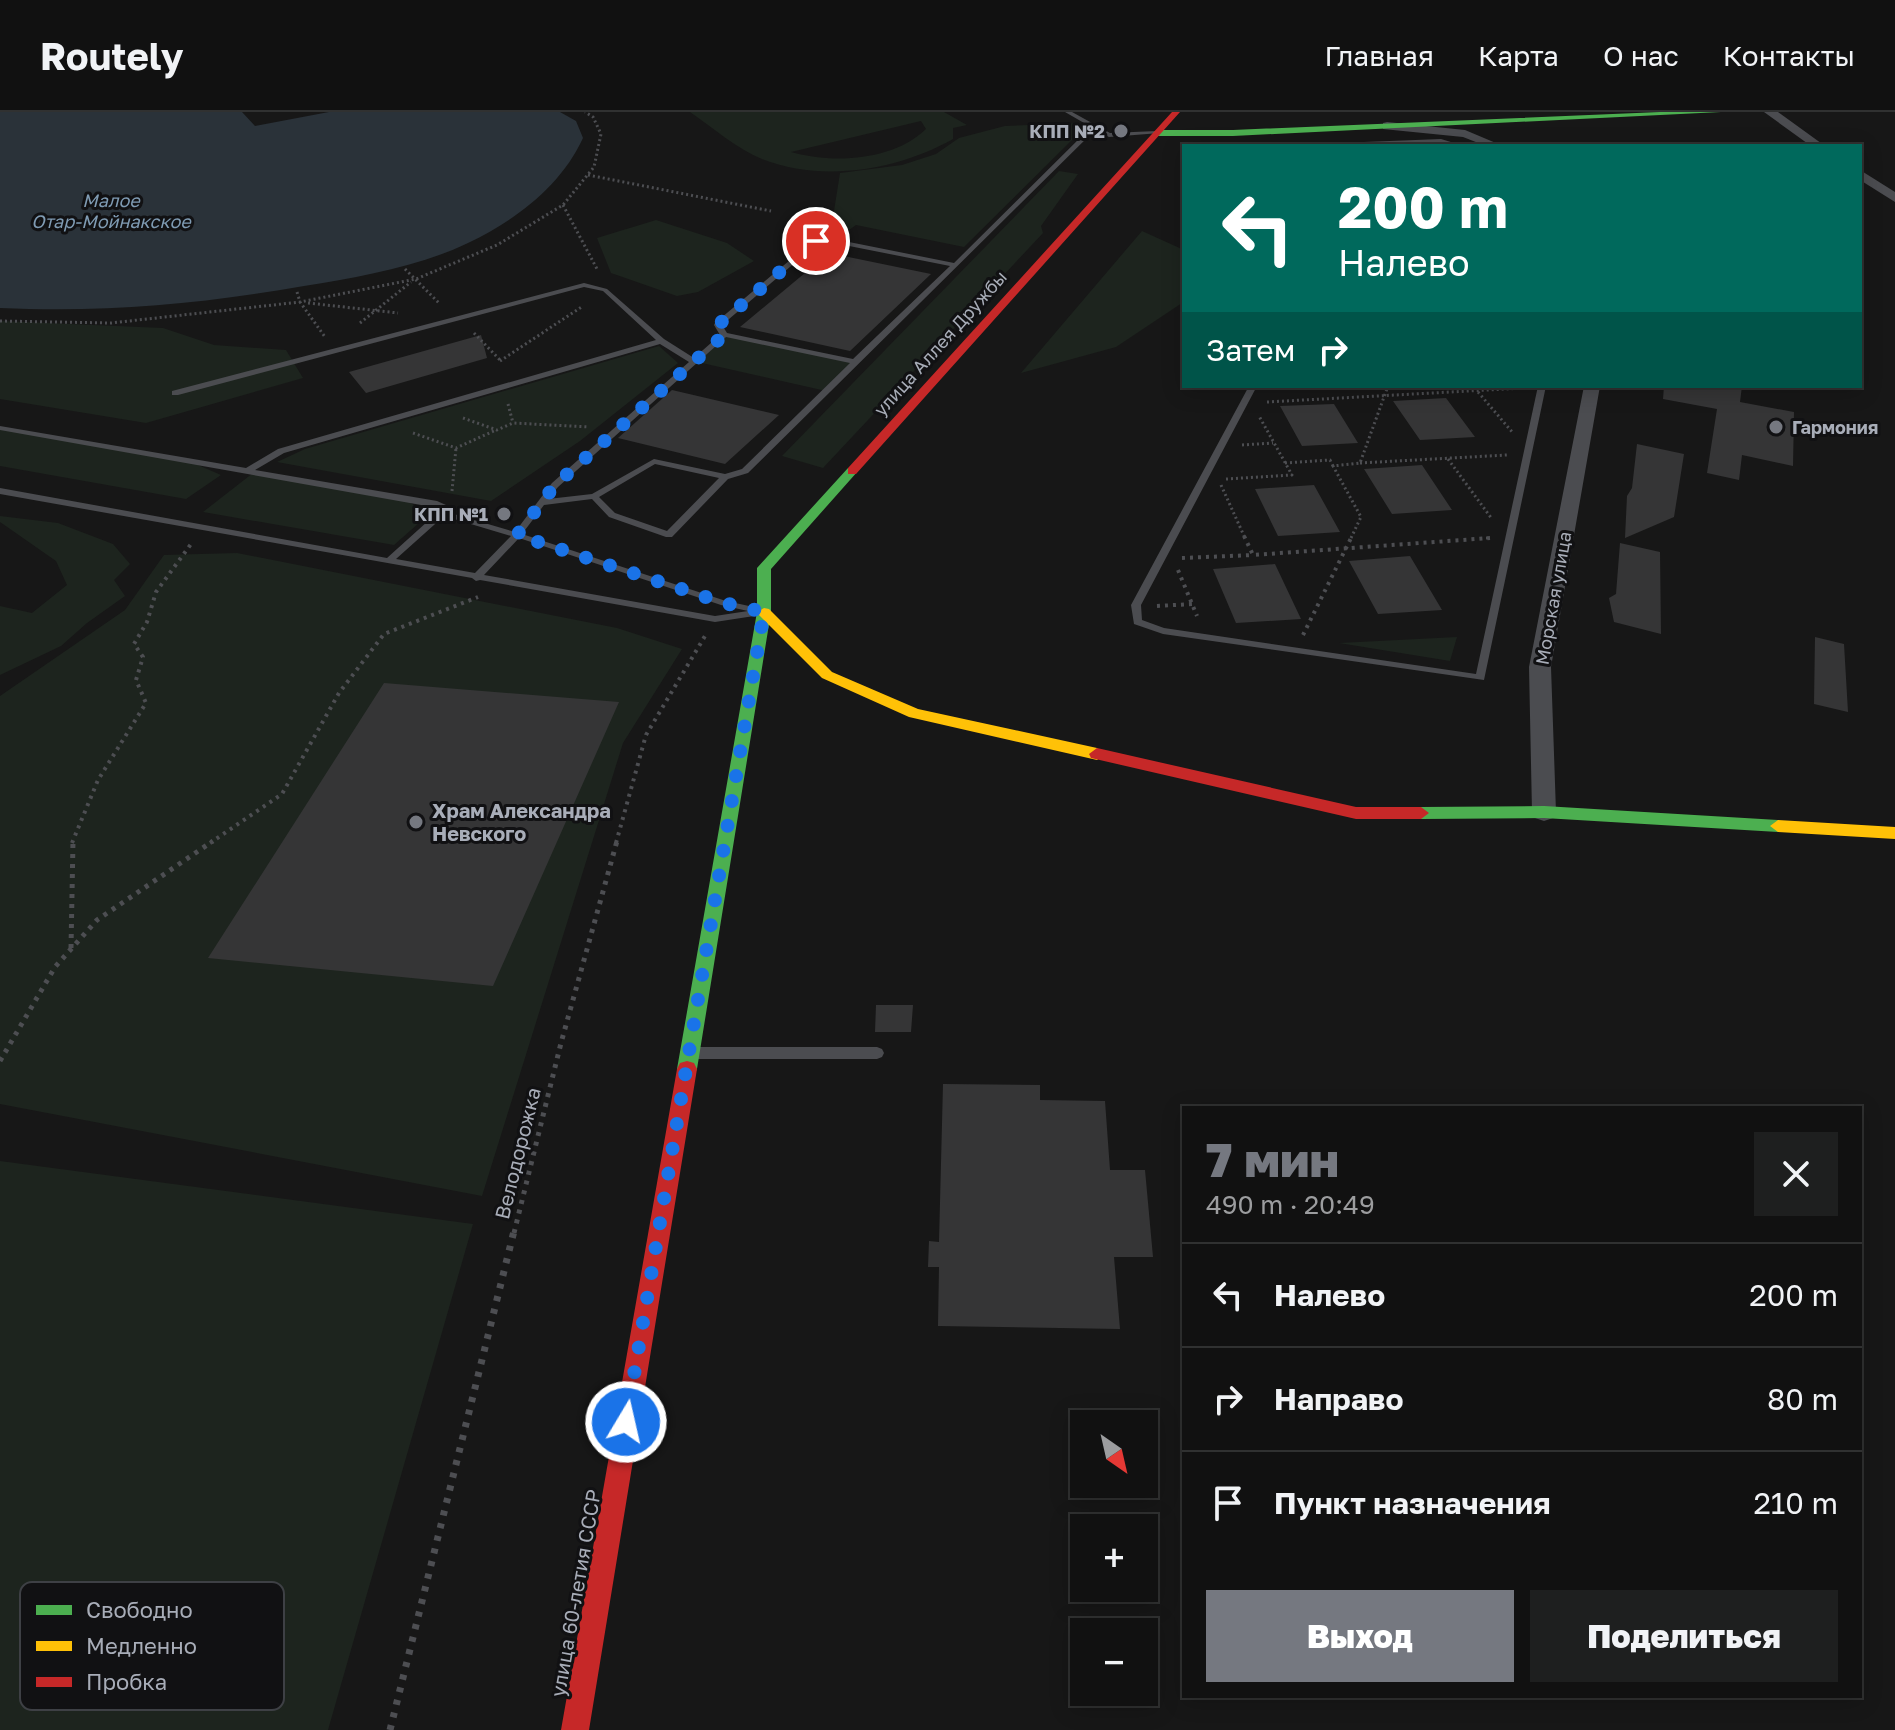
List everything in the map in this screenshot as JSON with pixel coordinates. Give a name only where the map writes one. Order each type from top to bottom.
[{"type":"main road","name":"улица Аллея Дружбы","points":[[764,612],[764,568],[1176,112]]},
{"type":"main road","points":[[1157,133],[1312,137],[1382,125],[1717,112]]},
{"type":"main road","points":[[764,612],[827,675],[914,713],[1356,813],[1544,812],[1895,833]]},
{"type":"main road","name":"улица 60-летия СССР","points":[[575,1730],[764,612]]},
{"type":"street","points":[[1770,112],[1816,144]]},
{"type":"street","points":[[1487,120],[1496,144]]},
{"type":"street","points":[[1382,125],[1465,134],[1493,144]]},
{"type":"street","points":[[1862,175],[1895,198]]},
{"type":"street","name":"Морская улица","points":[[1544,812],[1540,667],[1592,388]]},
{"type":"lane","points":[[1068,112],[1109,135],[1157,133]]},
{"type":"lane","points":[[594,496],[612,515],[669,535],[725,477],[745,471],[1095,127]]},
{"type":"lane","points":[[1373,144],[1441,141],[1453,144]]},
{"type":"lane","points":[[855,362],[724,335],[718,325],[816,241],[829,240],[955,265]]},
{"type":"lane","points":[[175,393],[584,285],[605,290],[661,341],[693,361]]},
{"type":"lane","points":[[476,578],[517,535],[555,485],[724,335]]},
{"type":"lane","points":[[246,472],[281,451],[661,341]]},
{"type":"lane","points":[[1252,388],[1136,605],[1137,622],[1163,631],[1480,678],[1539,388]]},
{"type":"lane","points":[[0,428],[443,507],[442,513],[389,561]]},
{"type":"lane","points":[[541,503],[594,496],[654,461],[725,477]]},
{"type":"lane","points":[[0,491],[715,619],[764,612]]},
{"type":"lane","points":[[442,513],[724,603],[764,612]]},
{"type":"lane","points":[[688,1053],[877,1053]]},
{"type":"path","points":[[0,321],[111,323],[300,302],[416,279],[497,245],[563,205],[594,167],[601,134],[593,117],[585,112]]},
{"type":"path","points":[[588,175],[771,211]]},
{"type":"path","points":[[500,361],[605,290],[604,282],[563,205]]},
{"type":"path","points":[[405,269],[520,381]]},
{"type":"path","points":[[297,292],[300,302],[335,351],[373,310],[416,279]]},
{"type":"path","points":[[300,302],[400,313]]},
{"type":"path","points":[[1360,463],[1387,388]]},
{"type":"path","points":[[1266,394],[1262,402],[1524,388]]},
{"type":"path","points":[[1477,391],[1521,443]]},
{"type":"path","points":[[432,407],[497,430]]},
{"type":"path","points":[[1219,477],[1292,475],[1256,412],[1250,423]]},
{"type":"path","points":[[381,422],[456,448],[513,423],[618,429]]},
{"type":"path","points":[[1244,434],[1237,445],[1273,443]]},
{"type":"path","points":[[452,498],[456,448]]},
{"type":"path","points":[[1333,466],[1518,455]]},
{"type":"path","points":[[1447,459],[1498,527]]},
{"type":"path","points":[[1285,463],[1330,460],[1361,517],[1295,651]]},
{"type":"path","points":[[1210,493],[1219,477]]},
{"type":"path","points":[[1219,477],[1253,555]]},
{"type":"path","points":[[71,949],[72,844],[98,780],[146,703],[136,680],[143,657],[134,644],[147,622],[156,592],[205,528]]},
{"type":"path","points":[[1197,618],[1173,559],[1495,537],[1491,552]]},
{"type":"path","points":[[0,1061],[55,967],[97,920],[282,794],[339,693],[384,634],[512,584]]},
{"type":"path","points":[[1149,607],[1192,604]]},
{"type":"path","name":"Велодорожка","points":[[390,1730],[561,1043],[646,735],[715,619]]},
{"type":"shaded area","points":[[690,112],[944,112],[967,125],[953,128],[953,139],[909,159],[860,170],[810,170],[785,166],[753,155]],"holes":[[[921,121],[926,129],[912,140],[880,154],[825,158],[791,152]]]},
{"type":"shaded area","points":[[1083,123],[1084,128],[964,247],[856,225],[845,233],[831,230],[840,173],[902,165],[936,154],[959,138],[1005,126]]},
{"type":"shaded area","points":[[1059,171],[1078,174],[1041,226],[1043,233],[823,468],[782,456]]},
{"type":"shaded area","points":[[656,220],[727,243],[754,261],[698,292],[677,296],[611,273],[597,238]]},
{"type":"shaded area","points":[[1142,231],[1182,249],[1182,303],[1116,347],[1021,373]]},
{"type":"shaded area","points":[[0,321],[163,328],[214,345],[286,350],[303,378],[146,423],[0,399]]},
{"type":"shaded area","points":[[724,335],[855,362],[826,391],[693,361]]},
{"type":"shaded area","points":[[659,346],[678,363],[580,441],[491,501],[277,462],[305,449]]},
{"type":"shaded area","points":[[0,429],[191,462],[221,475],[186,499],[0,466]]},
{"type":"shaded area","points":[[253,473],[405,499],[428,515],[394,545],[203,512]]},
{"type":"shaded area","points":[[0,516],[58,523],[113,544],[130,564],[114,580],[125,596],[61,646],[0,675],[0,606],[32,613],[67,585],[56,561],[0,522]]},
{"type":"shaded area","points":[[237,553],[617,628],[682,649],[623,743],[482,1196],[0,1104],[0,696],[125,610],[164,555]]},
{"type":"shaded area","points":[[1457,637],[1450,661],[1339,643]]},
{"type":"shaded area","points":[[0,1161],[473,1224],[328,1730],[0,1730]]},
{"type":"water","name":"Малое Отар-Мойнакское","points":[[0,112],[242,112],[255,126],[329,112],[560,112],[576,121],[583,138],[550,186],[520,212],[468,243],[409,265],[325,283],[190,302],[115,308],[0,308]]},
{"type":"building","points":[[829,253],[931,274],[850,351],[740,327]]},
{"type":"building","points":[[481,335],[487,358],[366,393],[349,372]]},
{"type":"building","points":[[1664,388],[1742,388],[1740,402],[1794,412],[1793,466],[1742,455],[1739,480],[1707,473],[1717,409],[1663,399]]},
{"type":"building","points":[[672,390],[779,415],[725,464],[618,438]]},
{"type":"building","points":[[1446,398],[1475,437],[1420,440],[1393,401]]},
{"type":"building","points":[[1334,404],[1358,443],[1302,446],[1280,406]]},
{"type":"building","points":[[1637,444],[1684,454],[1674,517],[1625,538],[1627,496],[1632,488]]},
{"type":"building","points":[[1422,465],[1452,510],[1392,514],[1364,469]]},
{"type":"building","points":[[1314,485],[1340,532],[1278,536],[1255,489]]},
{"type":"building","points":[[1620,543],[1660,552],[1661,634],[1614,622],[1609,598],[1616,594]]},
{"type":"building","points":[[1410,556],[1442,610],[1378,614],[1349,561]]},
{"type":"building","points":[[1275,564],[1301,619],[1236,623],[1213,569]]},
{"type":"building","points":[[1815,637],[1844,644],[1848,712],[1814,704]]},
{"type":"building","points":[[384,683],[619,702],[493,986],[208,958]]},
{"type":"building","points":[[876,1005],[913,1005],[911,1032],[875,1032]]},
{"type":"building","points":[[943,1084],[1040,1085],[1040,1100],[1105,1101],[1110,1170],[1145,1170],[1153,1257],[1114,1257],[1120,1329],[938,1326],[939,1267],[928,1267],[929,1241],[939,1242]]},
{"type":"traffic: fast","points":[[1157,133],[1233,133],[1717,112]]},
{"type":"traffic: fast","points":[[687,1069],[764,612],[764,568],[852,471]]},
{"type":"traffic: fast","points":[[1421,813],[1544,812],[1778,826]]},
{"type":"traffic: slow","points":[[764,612],[827,675],[914,713],[1097,754]]},
{"type":"traffic: slow","points":[[1778,826],[1895,833]]},
{"type":"traffic: jam","points":[[852,471],[1176,112]]},
{"type":"traffic: jam","points":[[1097,754],[1356,813],[1421,813]]},
{"type":"traffic: jam","points":[[575,1730],[687,1069]]},
{"type":"place","name":"КПП №2","points":[[1121,131]]},
{"type":"place","name":"Гармония","points":[[1776,427]]},
{"type":"place","name":"КПП №1","points":[[504,514]]},
{"type":"place","name":"Храм Александра Невского","points":[[416,822]]},
{"type":"route","points":[[626,1422],[764,612],[724,603],[517,535],[555,485],[724,335],[718,325],[816,241]]}]
